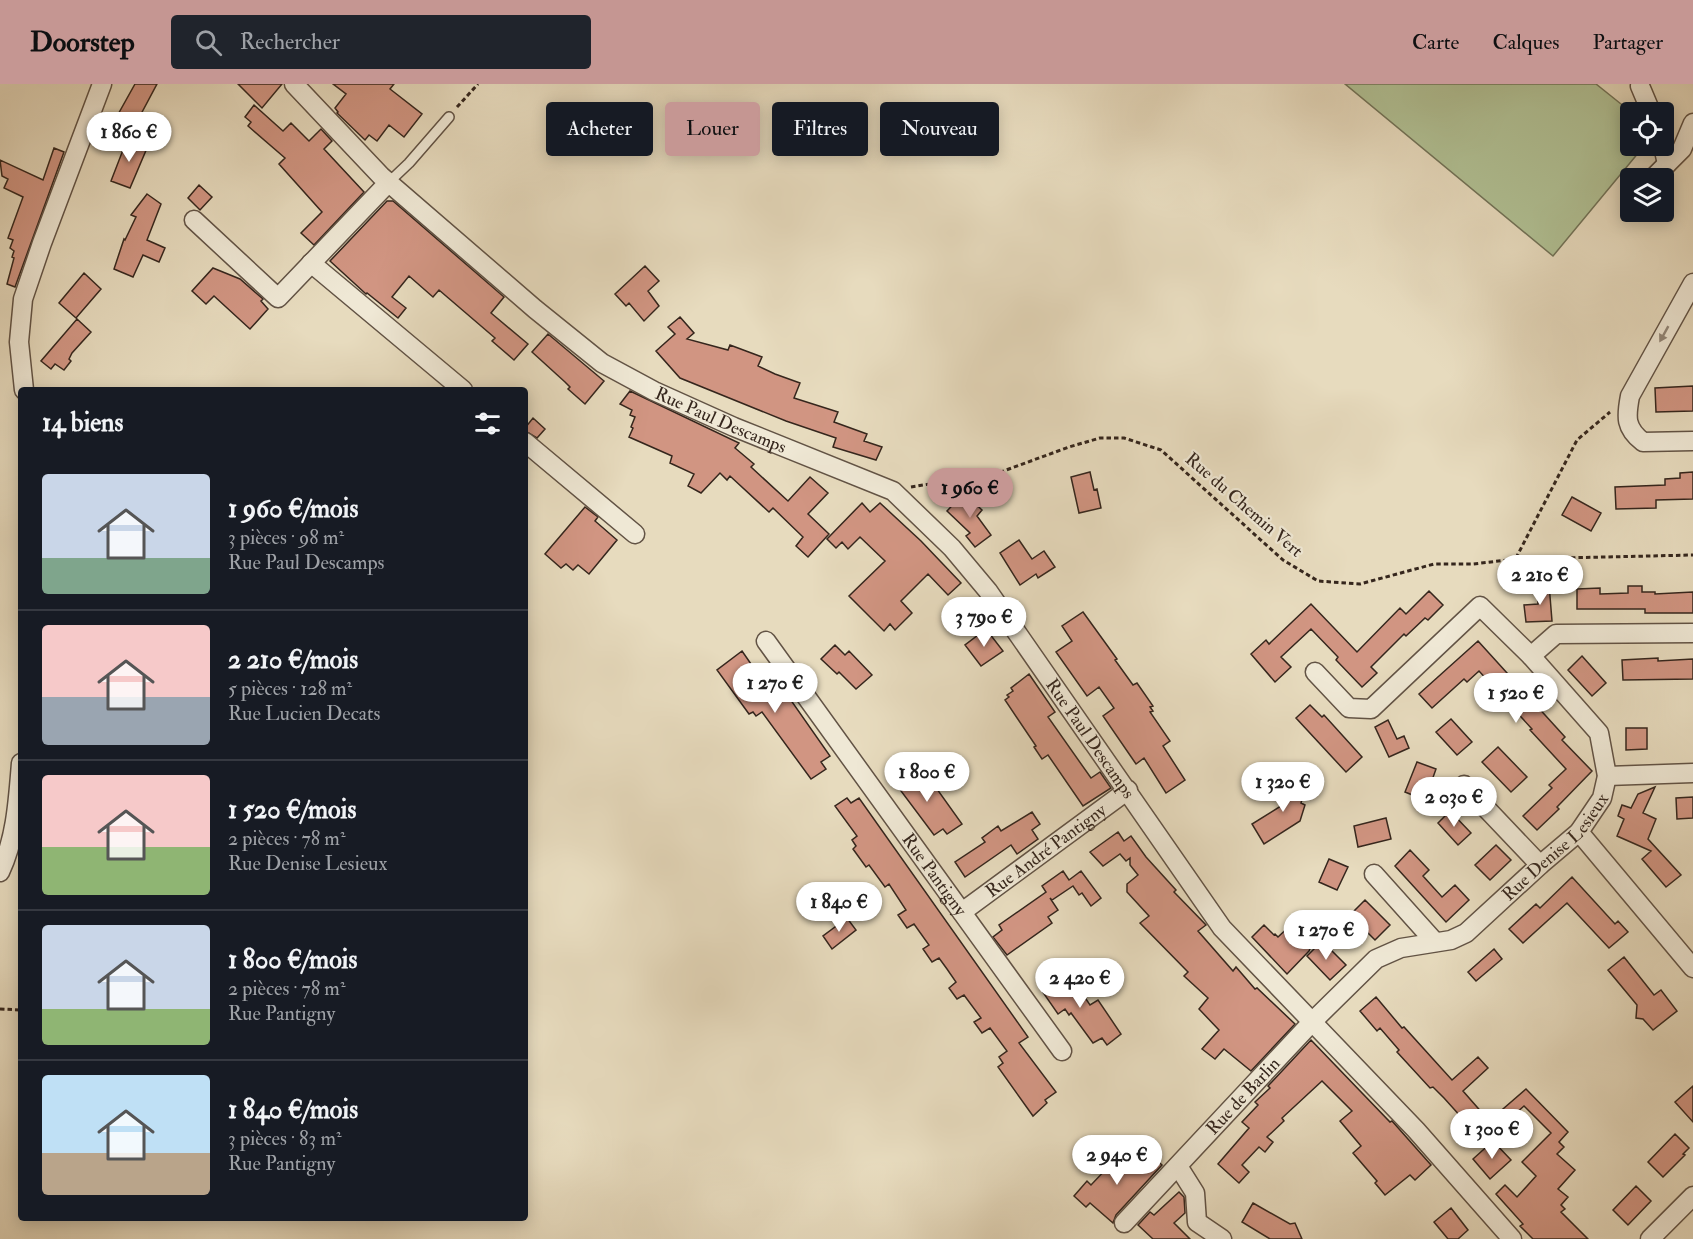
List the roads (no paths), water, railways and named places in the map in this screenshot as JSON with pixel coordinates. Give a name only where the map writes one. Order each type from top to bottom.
[{"type":"street","points":[[24,387],[19,342],[23,299],[102,84]]},
{"type":"street","name":"Rue Paul Descamps","points":[[294,84],[371,167],[561,331],[602,363],[654,391],[723,422],[893,491],[952,548],[975,574],[1128,790],[1222,928],[1416,1130],[1512,1239]]},
{"type":"street","points":[[1640,86],[1647,102]]},
{"type":"street","points":[[1663,168],[1682,150],[1693,123]]},
{"type":"street","points":[[1665,156],[1667,164]]},
{"type":"street","points":[[194,220],[278,298],[389,182]]},
{"type":"street","points":[[311,263],[459,387]]},
{"type":"street","points":[[1693,283],[1630,396],[1627,412],[1632,433],[1643,442],[1693,441]]},
{"type":"street","points":[[528,445],[635,534]]},
{"type":"street","name":"Rue Denise Lesieux","points":[[1312,1023],[1376,959],[1401,948],[1451,940],[1466,933],[1579,832],[1602,798],[1607,776],[1599,733],[1531,656],[1480,606],[1371,710],[1349,708],[1315,672]]},
{"type":"street","points":[[1531,656],[1556,634],[1693,633]]},
{"type":"street","name":"Rue Pantigny","points":[[766,641],[1062,1051]]},
{"type":"street","points":[[1607,776],[1693,773]]},
{"type":"street","points":[[1464,785],[1540,865]]},
{"type":"street","name":"Rue André Pantigny","points":[[962,912],[1128,790]]},
{"type":"street","points":[[0,872],[11,843],[18,808]]},
{"type":"street","points":[[1579,832],[1693,968]]},
{"type":"street","points":[[1374,874],[1435,942]]},
{"type":"street","name":"Rue de Barlin","points":[[1124,1223],[1312,1023]]},
{"type":"street","points":[[1178,1166],[1195,1193],[1197,1222],[1222,1239]]},
{"type":"street","points":[[1650,1239],[1693,1196]]},
{"type":"lane","points":[[389,182],[409,163],[448,117]]}]
